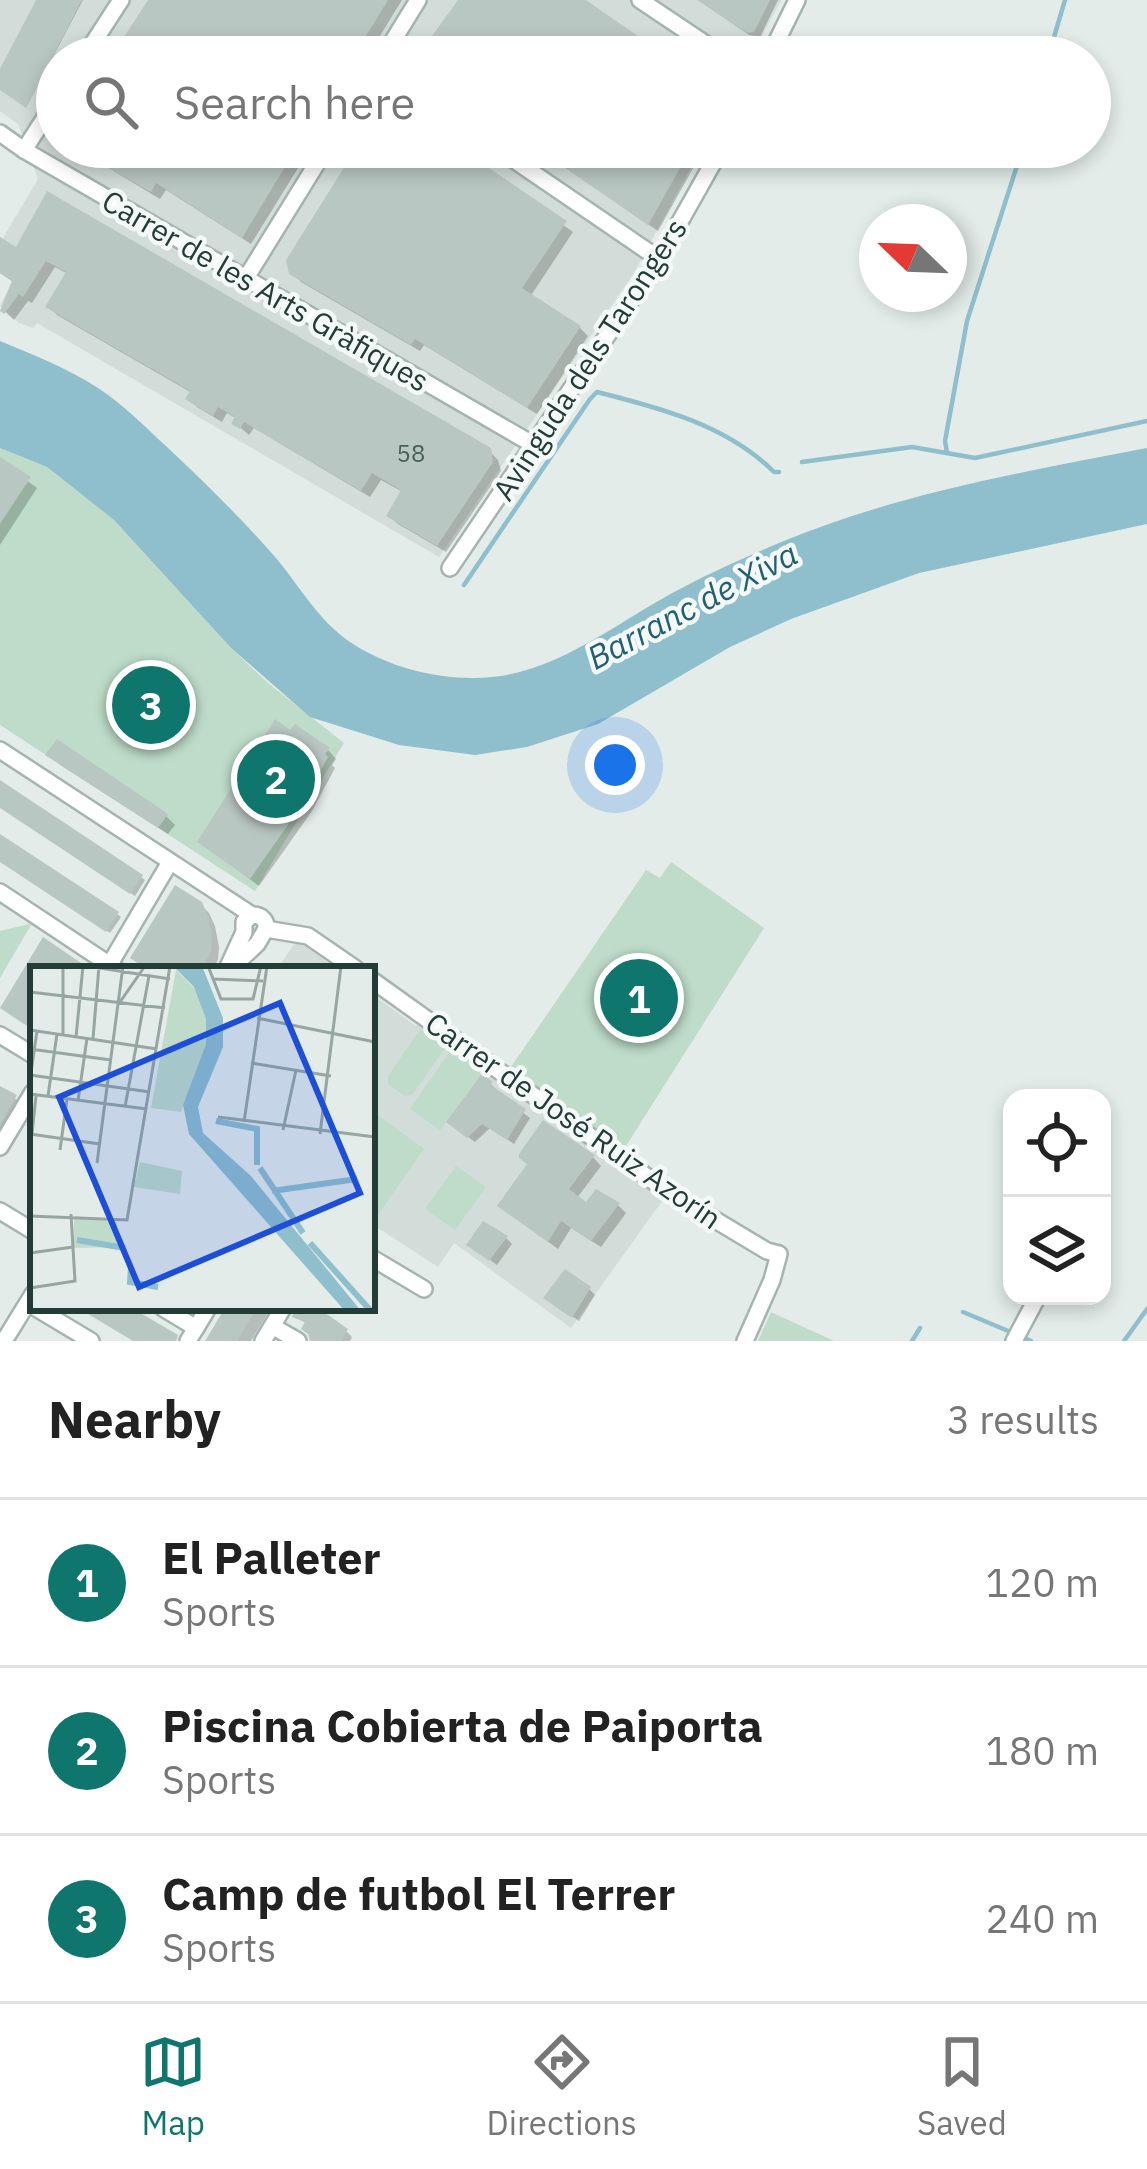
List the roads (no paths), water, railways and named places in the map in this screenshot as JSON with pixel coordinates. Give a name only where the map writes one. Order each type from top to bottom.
[{"type":"street","points":[[98,36],[121,0]]},
{"type":"street","points":[[396,36],[418,0]]},
{"type":"street","points":[[640,0],[694,36]]},
{"type":"street","points":[[779,36],[797,0]]},
{"type":"street","points":[[24,150],[36,131]]},
{"type":"street","name":"Carrer de les Arts Gràfiques","points":[[0,133],[36,157]]},
{"type":"street","name":"Carrer de les Arts Gràfiques","points":[[55,168],[533,445]]},
{"type":"street","points":[[246,278],[314,168]]},
{"type":"street","points":[[525,168],[659,260]]},
{"type":"street","name":"Avinguda dels Tarongers","points":[[450,568],[659,260],[710,168]]},
{"type":"street","points":[[0,750],[263,918],[265,932]]},
{"type":"street","points":[[112,966],[170,862]]},
{"type":"street","points":[[0,892],[110,966]]},
{"type":"street","points":[[230,966],[244,922],[252,915]]},
{"type":"street","points":[[244,932],[253,938],[265,932],[308,936],[352,966]]},
{"type":"street","points":[[232,966],[265,932]]},
{"type":"street","name":"Carrer de José Ruiz Azorín","points":[[375,982],[667,1191],[778,1254],[772,1280],[745,1341]]},
{"type":"street","points":[[0,1035],[30,1053]]},
{"type":"street","points":[[0,1147],[30,1098]]},
{"type":"street","points":[[0,1211],[30,1229]]},
{"type":"street","points":[[375,1260],[424,1289]]},
{"type":"street","points":[[1014,1341],[1033,1305]]},
{"type":"street","points":[[4,1341],[30,1306]]},
{"type":"street","points":[[43,1311],[82,1339]]},
{"type":"street","points":[[166,1311],[192,1335]]},
{"type":"street","points":[[267,1333],[298,1341]]},
{"type":"water","name":"Barranc de Xiva","points":[[0,341],[74,374],[125,408],[244,523],[318,612],[353,644],[405,668],[444,676],[501,676],[549,662],[692,583],[779,543],[868,511],[1007,476],[1147,448],[1147,524],[919,573],[791,619],[730,647],[598,724],[527,747],[475,755],[399,745],[310,717],[231,648],[114,520],[47,467],[0,448]]},
{"type":"waterway","points":[[1054,36],[1065,0]]},
{"type":"waterway","points":[[947,453],[945,441],[967,321],[1016,168]]},
{"type":"waterway","points":[[464,585],[597,392],[692,420],[779,472]]},
{"type":"waterway","points":[[802,462],[912,447],[975,458],[1147,421]]},
{"type":"waterway","points":[[1124,1341],[1147,1309]]},
{"type":"waterway","points":[[963,1312],[1013,1333]]},
{"type":"waterway","points":[[912,1341],[920,1328]]},
{"type":"waterway","points":[[1027,1339],[1031,1341]]},
{"type":"place","name":"Camp de futbol El Terrer","points":[[151,705]]},
{"type":"place","name":"Piscina Cobierta de Paiporta","points":[[276,779]]},
{"type":"place","name":"El Palleter","points":[[639,998]]}]
